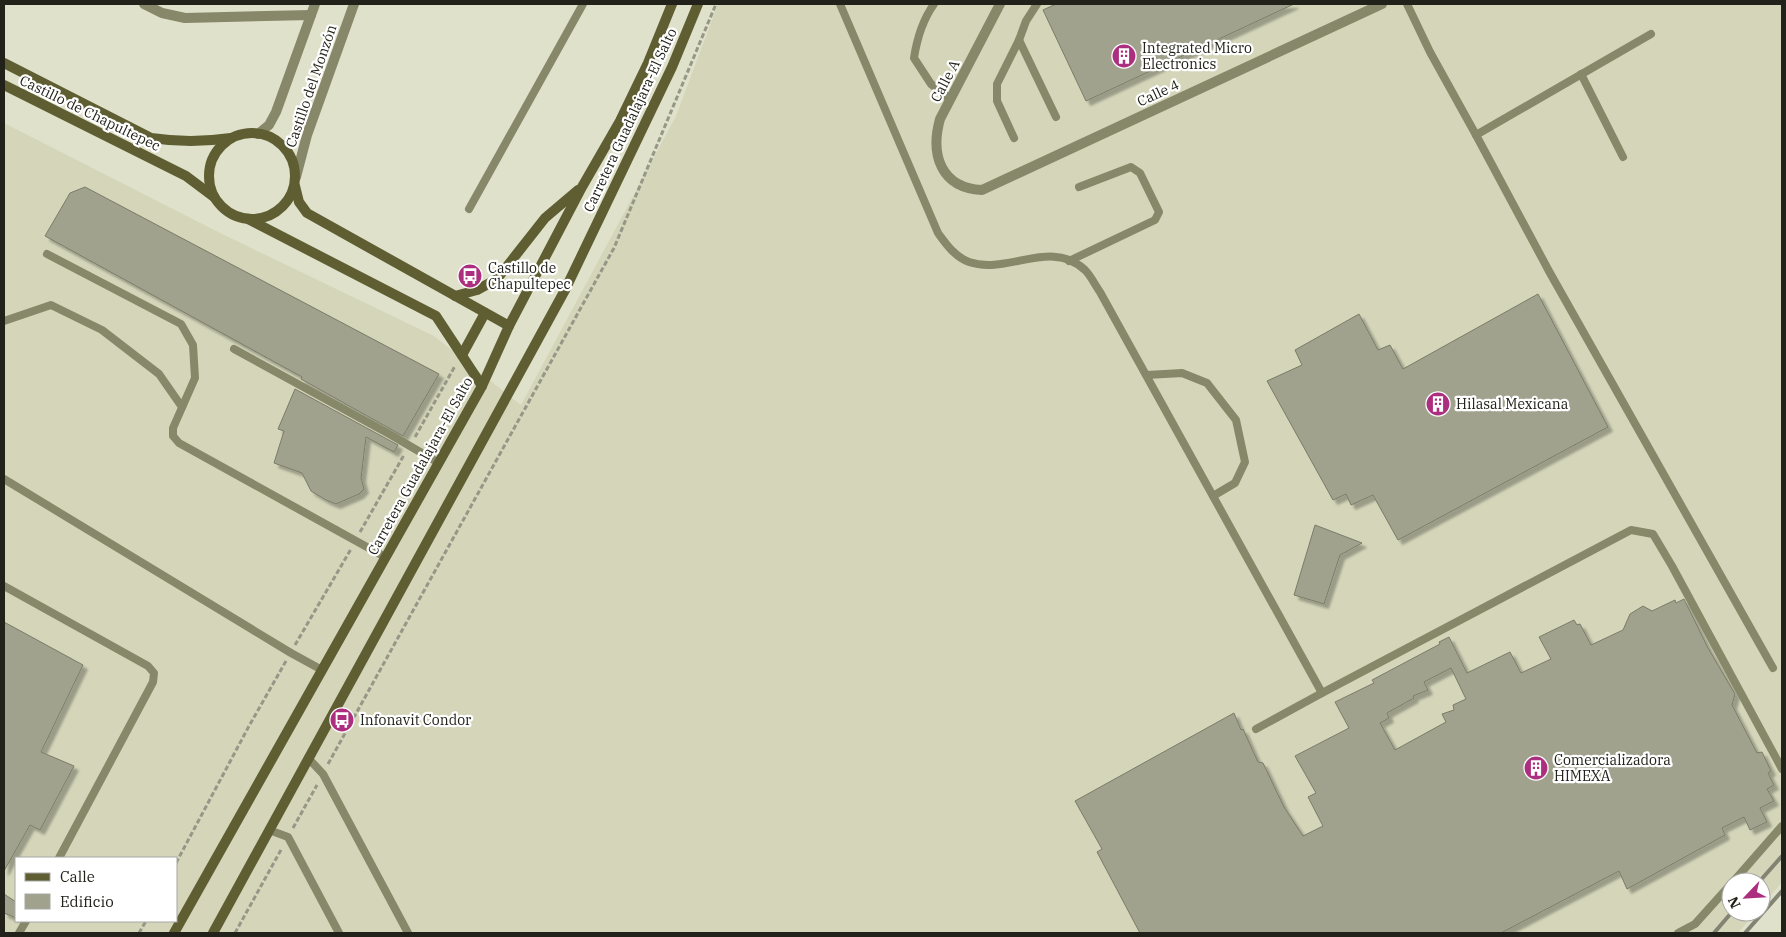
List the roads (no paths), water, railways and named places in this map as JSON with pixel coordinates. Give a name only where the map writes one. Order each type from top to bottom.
[{"type":"main road","name":"Carretera Guadalajara-El Salto","points":[[174,933],[482,386],[509,326],[582,186],[620,121],[648,63],[672,4]]},
{"type":"main road","name":"Carretera Guadalajara-El Salto","points":[[213,933],[565,290],[672,68],[698,4]]},
{"type":"main road","name":"Castillo de Chapultepec","points":[[4,63],[151,138],[172,142],[206,141],[234,137]]},
{"type":"main road","name":"Castillo de Chapultepec","points":[[4,85],[186,176],[215,197]]},
{"type":"main road","points":[[295,181],[293,191],[286,204],[275,213],[262,219],[248,219],[235,216],[223,208],[215,197],[210,184],[210,170],[214,157],[222,145],[234,137],[248,133],[276,140],[287,150],[293,163],[299,202],[307,213],[509,326]]},
{"type":"main road","points":[[455,296],[477,290],[498,279],[545,218],[582,186]]},
{"type":"main road","points":[[248,219],[436,316],[482,386]]},
{"type":"main road","points":[[462,355],[485,313]]},
{"type":"street","points":[[144,4],[173,16],[185,18],[311,15]]},
{"type":"street","name":"Castillo del Monzón","points":[[258,134],[269,125],[276,112],[315,4]]},
{"type":"street","name":"Castillo del Monzón","points":[[295,181],[307,135],[354,4]]},
{"type":"street","name":"Calle A","points":[[946,174],[940,163],[936,148],[936,134],[940,119],[1000,4]]},
{"type":"street","name":"Calle 4","points":[[946,174],[956,183],[969,189],[982,190],[1382,4]]},
{"type":"lane","points":[[469,209],[583,4]]},
{"type":"lane","points":[[840,4],[938,234],[953,252],[969,262],[992,264],[1018,262],[1044,255],[1063,257],[1084,269],[1100,292],[1322,692]]},
{"type":"lane","points":[[934,4],[918,35],[914,58],[931,84],[950,99]]},
{"type":"lane","points":[[1014,138],[997,100],[997,84],[1019,40],[1026,20],[1037,4]]},
{"type":"lane","points":[[1407,4],[1430,52],[1550,273],[1773,668]]},
{"type":"lane","points":[[1476,135],[1652,34]]},
{"type":"lane","points":[[1019,40],[1056,117]]},
{"type":"lane","points":[[1581,74],[1623,156]]},
{"type":"lane","points":[[1069,260],[1155,220],[1159,212],[1140,173],[1131,167],[1079,187]]},
{"type":"lane","points":[[46,254],[181,324],[194,345],[195,378],[173,428],[173,436],[179,443],[386,557]]},
{"type":"lane","points":[[4,320],[52,305],[102,330],[159,374],[182,407]]},
{"type":"lane","points":[[234,349],[438,463]]},
{"type":"lane","points":[[1147,376],[1182,373],[1207,383],[1236,420],[1245,462],[1235,483],[1213,496]]},
{"type":"lane","points":[[4,479],[322,670]]},
{"type":"lane","points":[[1256,729],[1322,692],[1631,530],[1653,534],[1782,769]]},
{"type":"lane","points":[[4,586],[148,666],[154,673],[153,682],[60,857]]},
{"type":"lane","points":[[308,758],[323,774],[408,933]]},
{"type":"lane","points":[[1742,872],[1782,826]]},
{"type":"lane","points":[[269,830],[288,837],[339,933]]},
{"type":"lane","points":[[1678,933],[1695,924],[1721,895]]},
{"type":"railway","points":[[1768,872],[1782,856]]},
{"type":"railway","points":[[1745,933],[1782,891]]},
{"type":"railway","points":[[1714,933],[1723,922]]},
{"type":"place","name":"Integrated Micro Electronics","points":[[1124,56]]},
{"type":"place","name":"Castillo de Chapultepec","points":[[470,276]]},
{"type":"place","name":"Hilasal Mexicana","points":[[1438,404]]},
{"type":"place","name":"Infonavit Condor","points":[[342,720]]},
{"type":"place","name":"Comercializadora HIMEXA","points":[[1536,768]]}]
